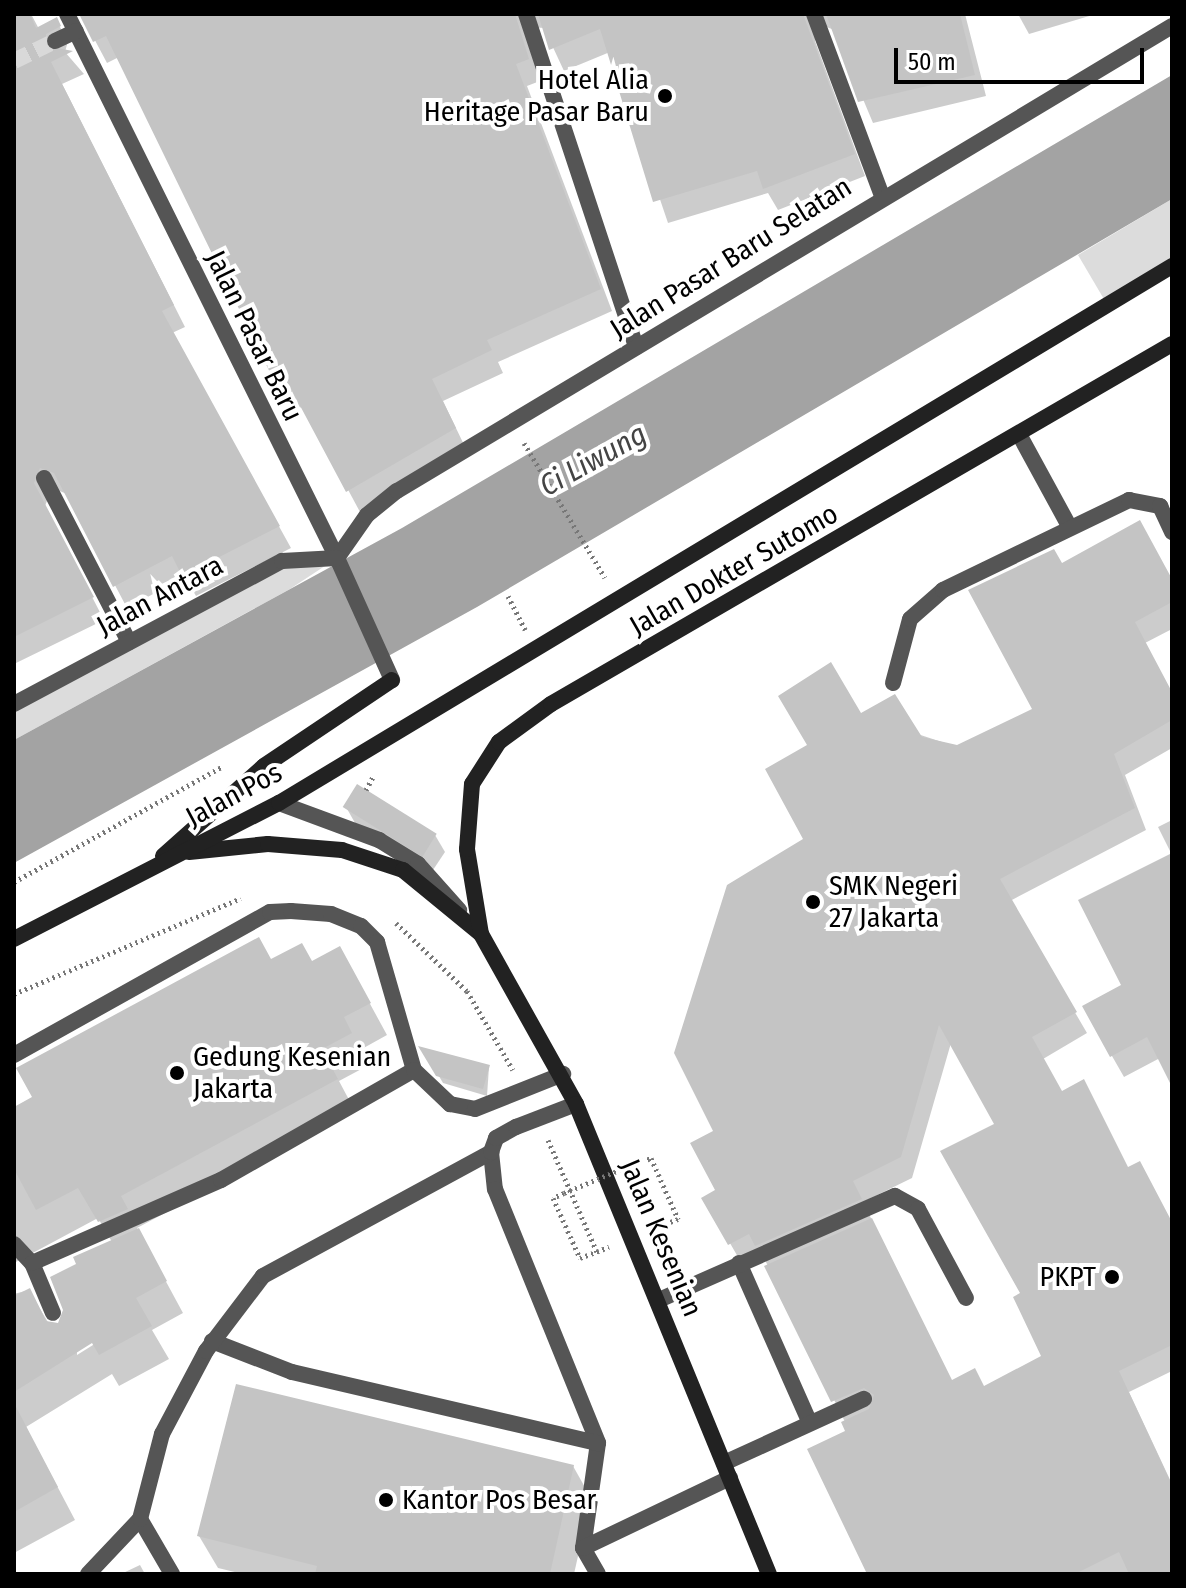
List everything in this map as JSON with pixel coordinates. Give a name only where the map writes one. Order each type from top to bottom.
[{"type":"main road","name":"Jalan Dokter Sutomo","points":[[472,685],[1172,266]]},
{"type":"main road","name":"Jalan Dokter Sutomo","points":[[481,934],[467,849],[472,784],[499,742],[561,698],[1020,436],[1172,344]]},
{"type":"main road","points":[[152,867],[264,766],[391,673]]},
{"type":"main road","name":"Jalan Pos","points":[[14,939],[279,803],[472,685]]},
{"type":"main road","points":[[179,853],[268,844],[342,850],[403,870],[481,934]]},
{"type":"main road","name":"Jalan Kesenian","points":[[481,934],[563,1074],[659,1300],[769,1574]]},
{"type":"street","name":"Jalan Pasar Baru","points":[[67,14],[391,673]]},
{"type":"street","points":[[526,14],[636,347]]},
{"type":"street","points":[[814,14],[882,196]]},
{"type":"street","name":"Jalan Pasar Baru Selatan","points":[[338,560],[367,515],[397,491],[882,196],[1172,26]]},
{"type":"street","points":[[55,41],[76,31]]},
{"type":"street","points":[[1020,436],[1069,526]]},
{"type":"street","points":[[44,478],[129,642]]},
{"type":"street","points":[[893,683],[921,606],[1069,526],[1147,499],[1160,506],[1172,532]]},
{"type":"street","name":"Jalan Antara","points":[[14,704],[282,561],[338,560]]},
{"type":"street","points":[[279,803],[330,817],[418,864],[481,934]]},
{"type":"street","points":[[14,1055],[270,912],[291,911],[331,914],[361,926],[377,942],[414,1070],[450,1104],[475,1109],[526,1093],[563,1074]]},
{"type":"street","points":[[32,1263],[221,1180],[414,1070]]},
{"type":"street","points":[[576,1104],[496,1138],[491,1152],[495,1189],[598,1443],[583,1548],[598,1574]]},
{"type":"street","points":[[88,1574],[140,1519],[162,1434],[212,1341],[263,1276],[491,1152]]},
{"type":"street","points":[[659,1300],[895,1196],[918,1209],[966,1298]]},
{"type":"street","points":[[14,1244],[32,1263],[53,1313]]},
{"type":"street","points":[[739,1263],[810,1423]]},
{"type":"street","points":[[212,1341],[292,1372],[598,1443]]},
{"type":"street","points":[[583,1548],[810,1423],[864,1399]]},
{"type":"street","points":[[140,1519],[172,1574]]},
{"type":"path","points":[[522,440],[588,546],[617,600]]},
{"type":"path","points":[[508,596],[535,649]]},
{"type":"path","points":[[14,882],[230,762]]},
{"type":"path","points":[[14,994],[223,900],[247,897]]},
{"type":"path","points":[[382,915],[467,991],[526,1093]]},
{"type":"path","points":[[538,1119],[597,1252]]},
{"type":"path","points":[[580,1258],[553,1198],[636,1163],[651,1158],[678,1219]]},
{"type":"shaded area","points":[[1172,199],[1172,266],[1108,306],[1078,255]]},
{"type":"shaded area","points":[[337,558],[290,589],[14,740],[14,704],[282,561]]},
{"type":"water","name":"Ci Liwung","points":[[1172,75],[1172,199],[477,607],[14,863],[14,740],[402,528]]},
{"type":"building","points":[[14,14],[30,14],[36,28],[57,17],[61,26],[46,34],[46,46],[73,51],[51,62],[174,305],[162,311],[280,526],[182,576],[172,556],[113,587],[54,473],[40,468],[34,483],[94,597],[14,637]]},
{"type":"building","points":[[79,14],[515,14],[529,59],[516,64],[601,289],[487,340],[492,350],[432,379],[456,428],[346,492],[289,385],[279,391],[106,36],[93,42]]},
{"type":"building","points":[[538,14],[803,14],[855,154],[763,189],[757,171],[653,202],[600,29],[549,50]]},
{"type":"building","points":[[826,14],[960,14],[975,75],[858,102]]},
{"type":"building","points":[[1140,520],[1172,579],[1172,602],[1135,622],[1172,692],[1172,720],[1114,754],[1135,808],[1000,879],[1077,1012],[1032,1037],[1062,1091],[1084,1079],[1128,1167],[1140,1161],[1172,1222],[1172,1345],[1119,1371],[1172,1485],[1172,1574],[1129,1574],[1119,1552],[1075,1574],[867,1574],[807,1449],[845,1431],[841,1422],[869,1409],[874,1395],[864,1388],[831,1402],[764,1266],[872,1218],[952,1380],[975,1368],[984,1386],[1041,1356],[1013,1297],[1020,1293],[940,1151],[994,1124],[939,1025],[901,1157],[853,1181],[862,1199],[755,1246],[749,1234],[728,1245],[701,1198],[715,1190],[690,1143],[713,1131],[674,1053],[727,885],[803,839],[765,769],[807,745],[778,696],[831,662],[861,713],[895,694],[922,737],[957,745],[1032,709],[968,590],[1054,549],[1062,563]]},
{"type":"building","points":[[357,784],[437,834],[422,857],[343,807]]},
{"type":"building","points":[[1172,853],[1172,1087],[1147,1037],[1110,1057],[1082,1006],[1121,985],[1078,900]]},
{"type":"building","name":"Gedung Kesenian Jakarta","points":[[259,937],[271,959],[302,943],[312,961],[340,946],[371,1003],[344,1017],[352,1033],[322,1049],[338,1079],[121,1196],[128,1209],[98,1222],[78,1188],[36,1210],[14,1169],[14,1107],[32,1097],[16,1068]]},
{"type":"building","points":[[418,1046],[490,1065],[483,1089],[436,1076]]},
{"type":"building","points":[[139,1228],[167,1281],[136,1298],[152,1326],[99,1355],[92,1343],[14,1392],[14,1296],[30,1288],[46,1321],[58,1323],[63,1310],[50,1277],[76,1264],[73,1257]]},
{"type":"building","name":"Kantor Pos Besar","points":[[236,1384],[574,1465],[550,1574],[315,1574],[317,1566],[197,1536]]},
{"type":"building","points":[[14,1403],[58,1487],[14,1512]]},
{"type":"tunnel","points":[[14,61],[55,41]]},
{"type":"place","name":"Hotel Alia Heritage Pasar Baru","points":[[665,96]]},
{"type":"place","name":"SMK Negeri 27 Jakarta","points":[[813,902]]},
{"type":"place","name":"Gedung Kesenian Jakarta","points":[[177,1073]]},
{"type":"place","name":"PKPT","points":[[1112,1277]]},
{"type":"place","name":"Kantor Pos Besar","points":[[386,1500]]}]
